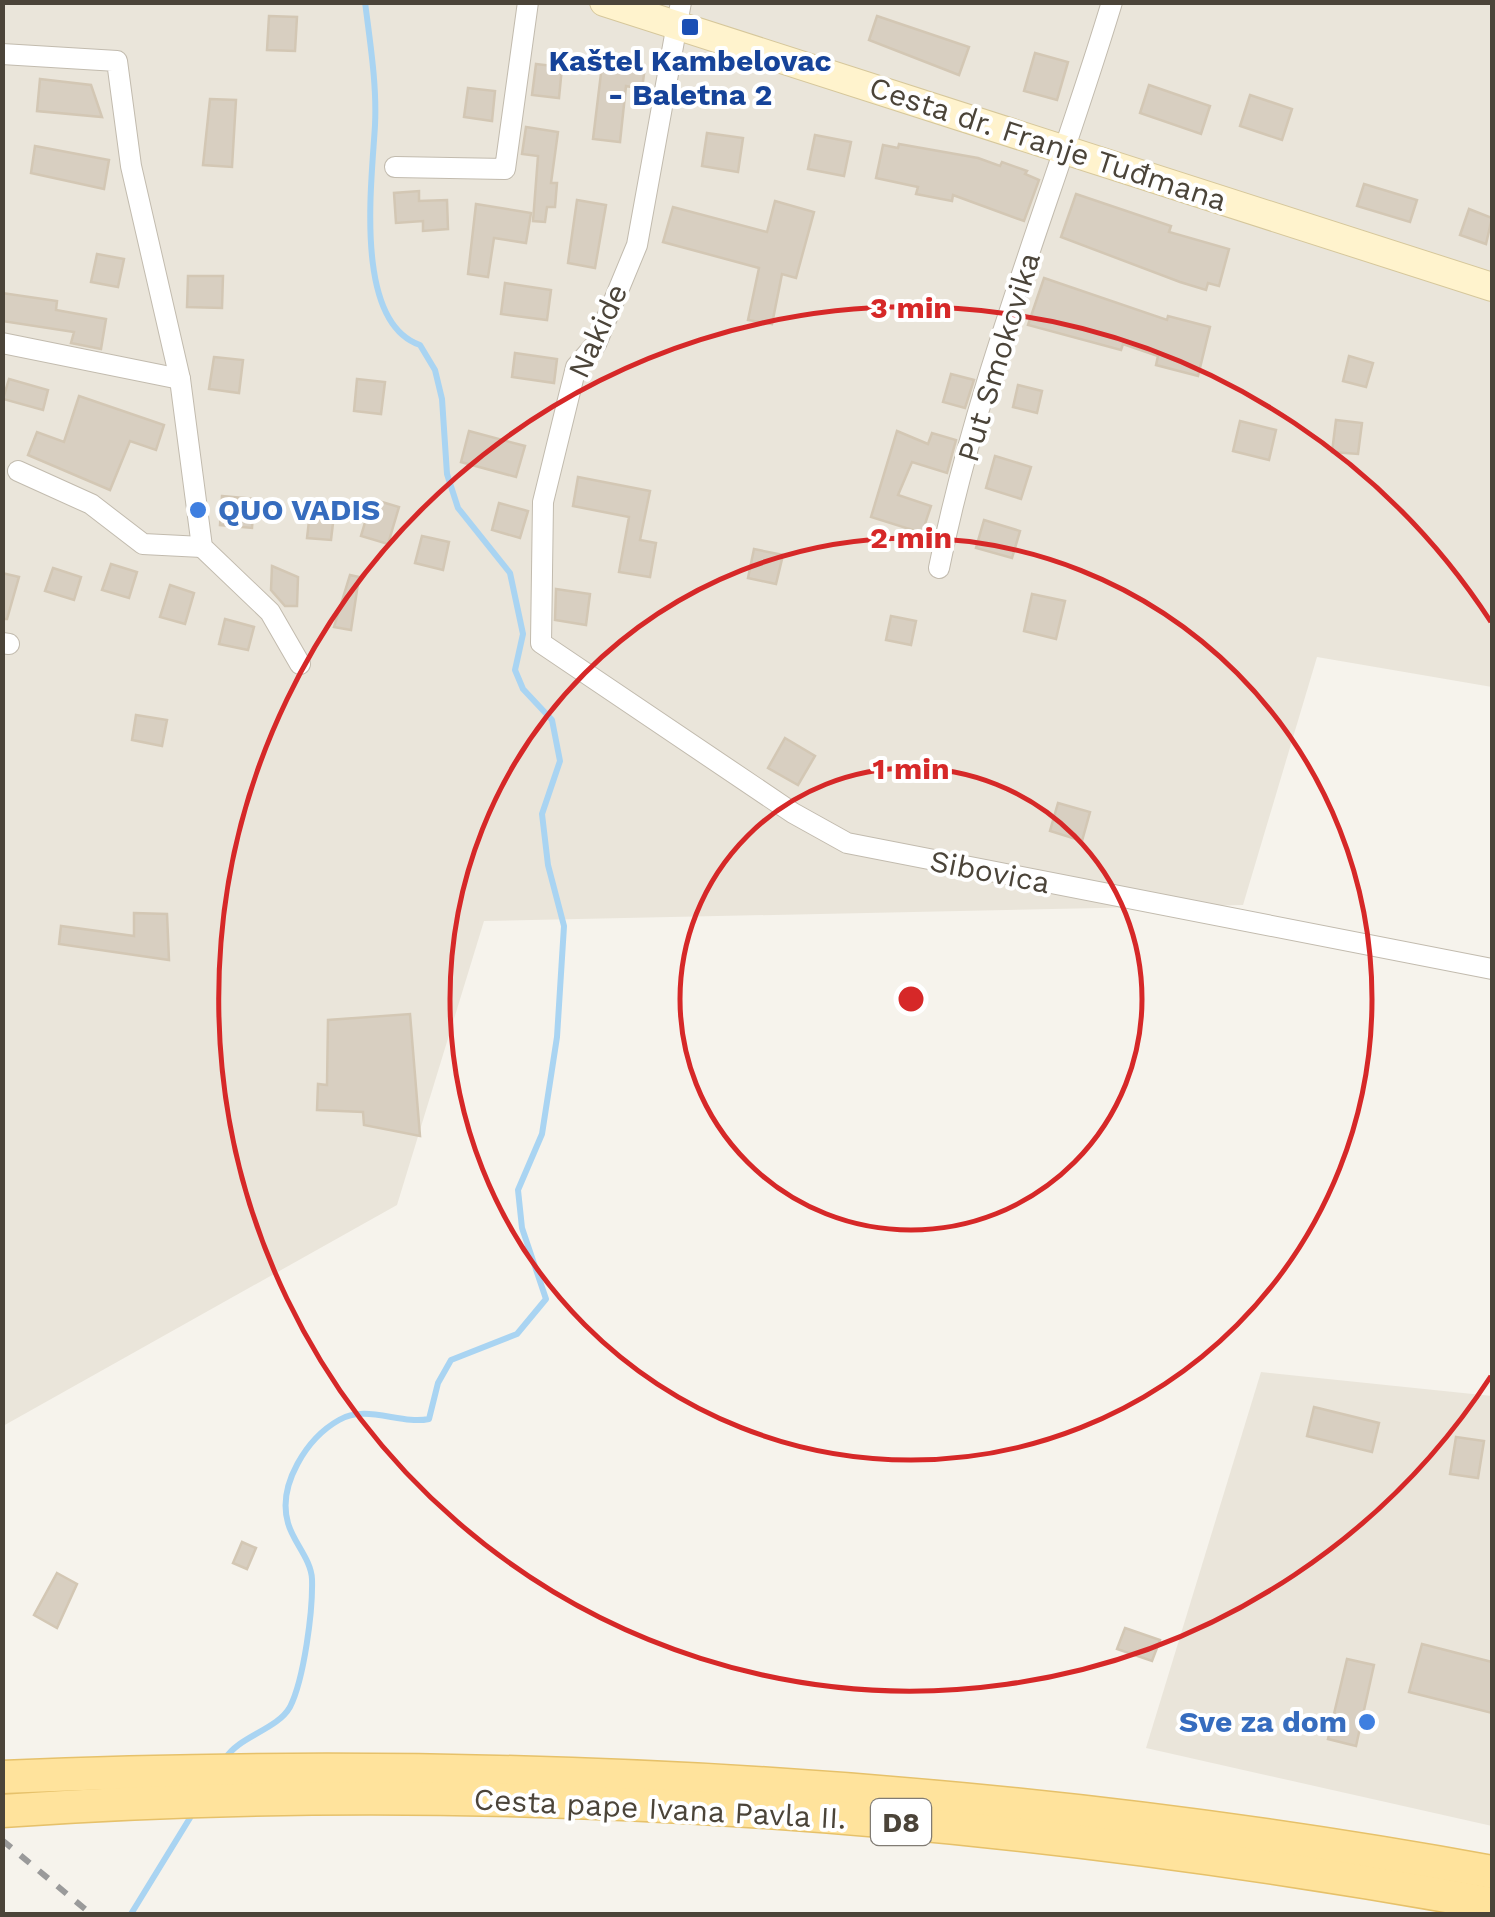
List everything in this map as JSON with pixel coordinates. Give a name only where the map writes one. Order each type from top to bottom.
[{"type":"main road","name":"Cesta dr. Franje Tuđmana","points":[[604,2],[680,13],[1068,148],[1492,286]]},
{"type":"main road","name":"Cesta pape Ivana Pavla II.","points":[[2,1777],[292,1768],[579,1770],[982,1798],[1235,1829],[1492,1872]]},
{"type":"main road","name":"Cesta pape Ivana Pavla II.","points":[[2,1810],[304,1799],[658,1805],[878,1820],[1242,1862],[1492,1904]]},
{"type":"street","points":[[394,167],[504,169],[528,2]]},
{"type":"street","name":"Put Smokovika","points":[[939,568],[1004,326],[1068,148],[1112,2]]},
{"type":"street","name":"Nakide","points":[[541,643],[543,502],[576,367],[596,344],[636,244],[680,13]]},
{"type":"street","points":[[2,54],[117,60],[131,166],[180,379],[202,546],[270,612],[300,664]]},
{"type":"street","points":[[2,343],[180,379]]},
{"type":"street","points":[[18,471],[91,504],[143,544],[202,546]]},
{"type":"street","name":"Sibovica","points":[[541,643],[794,812],[847,843],[1492,969]]},
{"type":"shaded area","points":[[3,3],[1492,3],[1492,687],[1317,657],[1243,905],[484,921],[397,1205],[3,1426]]},
{"type":"shaded area","points":[[1261,1372],[1492,1396],[1492,1826],[1146,1748]]},
{"type":"building","points":[[269,16],[297,17],[295,51],[267,50]]},
{"type":"building","points":[[877,16],[969,47],[959,75],[869,40]]},
{"type":"building","points":[[1035,53],[1068,62],[1057,100],[1024,91]]},
{"type":"building","points":[[603,57],[637,63],[636,73],[644,74],[642,89],[626,86],[620,142],[593,139]]},
{"type":"building","points":[[536,64],[562,67],[559,98],[532,95]]},
{"type":"building","points":[[40,79],[91,85],[102,117],[37,111]]},
{"type":"building","points":[[1149,85],[1210,106],[1201,134],[1140,113]]},
{"type":"building","points":[[468,88],[495,91],[492,121],[464,117]]},
{"type":"building","points":[[1250,95],[1292,109],[1282,140],[1240,126]]},
{"type":"building","points":[[210,99],[236,100],[232,167],[203,165]]},
{"type":"building","points":[[526,127],[558,132],[551,183],[557,183],[555,207],[547,207],[545,222],[533,221],[538,156],[522,154]]},
{"type":"building","points":[[707,133],[743,138],[738,172],[702,166]]},
{"type":"building","points":[[815,135],[851,142],[844,176],[808,169]]},
{"type":"building","points":[[899,144],[978,158],[1000,166],[1002,162],[1027,171],[1025,174],[1039,180],[1024,221],[953,195],[952,201],[916,194],[918,187],[876,178],[883,145],[898,148]]},
{"type":"building","points":[[35,146],[109,160],[104,189],[31,173]]},
{"type":"building","points":[[1364,184],[1417,200],[1410,222],[1357,206]]},
{"type":"building","points":[[419,191],[419,201],[447,200],[448,229],[423,231],[423,221],[396,223],[394,193]]},
{"type":"building","points":[[1076,194],[1171,226],[1169,232],[1229,249],[1219,286],[1208,283],[1206,290],[1180,282],[1061,237]]},
{"type":"building","points":[[577,200],[606,205],[595,268],[568,263]]},
{"type":"building","points":[[775,201],[814,212],[796,278],[782,274],[772,324],[748,320],[759,268],[663,242],[673,207],[767,232]]},
{"type":"building","points":[[476,204],[531,213],[526,243],[494,238],[488,277],[468,274]]},
{"type":"building","points":[[1469,209],[1492,218],[1486,244],[1460,235]]},
{"type":"building","points":[[97,254],[124,259],[118,287],[91,282]]},
{"type":"building","points":[[188,276],[223,276],[222,308],[187,307]]},
{"type":"building","points":[[1044,278],[1167,320],[1168,316],[1210,327],[1198,376],[1156,365],[1158,356],[1123,344],[1121,350],[1028,325]]},
{"type":"building","points":[[505,283],[551,290],[547,320],[501,314]]},
{"type":"building","points":[[2,293],[57,301],[56,310],[106,319],[101,349],[71,343],[74,332],[2,321]]},
{"type":"building","points":[[515,353],[557,359],[554,383],[512,377]]},
{"type":"building","points":[[1349,356],[1373,363],[1366,387],[1343,381]]},
{"type":"building","points":[[214,357],[243,360],[239,393],[209,389]]},
{"type":"building","points":[[951,374],[974,380],[965,408],[943,402]]},
{"type":"building","points":[[9,379],[48,390],[43,410],[3,399]]},
{"type":"building","points":[[357,379],[385,382],[381,414],[354,411]]},
{"type":"building","points":[[1018,385],[1042,391],[1037,413],[1013,407]]},
{"type":"building","points":[[79,396],[164,425],[156,450],[130,441],[110,490],[28,455],[37,432],[64,442]]},
{"type":"building","points":[[1336,420],[1362,423],[1358,454],[1332,452]]},
{"type":"building","points":[[1240,421],[1276,430],[1269,460],[1233,451]]},
{"type":"building","points":[[469,431],[525,446],[516,477],[461,462]]},
{"type":"building","points":[[897,431],[928,444],[932,433],[956,440],[947,473],[912,462],[898,495],[931,506],[922,533],[871,517]]},
{"type":"building","points":[[995,456],[1031,467],[1021,499],[986,488]]},
{"type":"building","points":[[578,477],[650,491],[640,540],[656,543],[650,577],[619,572],[629,517],[573,506]]},
{"type":"building","points":[[222,496],[254,499],[252,528],[220,525]]},
{"type":"building","points":[[372,499],[399,507],[388,544],[361,536]]},
{"type":"building","points":[[499,503],[528,511],[520,538],[492,530]]},
{"type":"building","points":[[310,512],[334,515],[331,540],[307,538]]},
{"type":"building","points":[[984,520],[1020,531],[1012,558],[976,548]]},
{"type":"building","points":[[422,536],[449,542],[443,570],[415,563]]},
{"type":"building","points":[[754,549],[783,555],[776,584],[748,578]]},
{"type":"building","points":[[111,564],[137,572],[129,598],[102,590]]},
{"type":"building","points":[[272,566],[298,577],[297,606],[285,606],[271,590]]},
{"type":"building","points":[[53,568],[81,577],[74,600],[45,591]]},
{"type":"building","points":[[2,573],[19,577],[7,619],[2,619]]},
{"type":"building","points":[[350,575],[359,577],[351,630],[334,627]]},
{"type":"building","points":[[170,585],[194,593],[185,624],[160,617]]},
{"type":"building","points":[[556,589],[590,594],[586,625],[555,620]]},
{"type":"building","points":[[1032,594],[1065,601],[1056,639],[1024,631]]},
{"type":"building","points":[[891,616],[916,621],[911,645],[886,640]]},
{"type":"building","points":[[225,619],[254,627],[248,650],[219,644]]},
{"type":"building","points":[[136,715],[167,720],[162,746],[132,740]]},
{"type":"building","points":[[785,738],[815,756],[798,785],[768,768]]},
{"type":"building","points":[[1058,803],[1090,812],[1082,841],[1050,831]]},
{"type":"building","points":[[134,913],[167,914],[169,960],[59,944],[61,926],[134,936]]},
{"type":"building","points":[[410,1014],[420,1136],[364,1125],[363,1112],[317,1110],[318,1084],[327,1085],[328,1020]]},
{"type":"building","points":[[1314,1407],[1379,1423],[1372,1452],[1307,1436]]},
{"type":"building","points":[[1456,1437],[1484,1441],[1478,1478],[1450,1474]]},
{"type":"building","points":[[242,1542],[256,1548],[247,1569],[233,1563]]},
{"type":"building","points":[[57,1573],[77,1584],[57,1628],[34,1615]]},
{"type":"building","points":[[1125,1628],[1160,1640],[1152,1661],[1117,1649]]},
{"type":"building","points":[[1422,1644],[1492,1662],[1492,1713],[1409,1692]]},
{"type":"building","points":[[1347,1659],[1374,1665],[1356,1746],[1328,1739]]},
{"type":"waterway","points":[[225,1759],[239,1744],[284,1715],[299,1680],[309,1626],[312,1579],[309,1564],[290,1530],[286,1508],[291,1478],[306,1450],[327,1428],[349,1416],[429,1419],[438,1383],[451,1360],[517,1334],[546,1299],[522,1228],[518,1190],[542,1134],[557,1037],[564,926],[548,865],[542,814],[560,761],[552,720],[523,689],[515,670],[523,634],[510,573],[458,508],[447,474],[442,399],[435,370],[420,345],[399,331],[384,309],[376,280],[370,213],[375,95],[365,2]]},
{"type":"waterway","points":[[131,1914],[193,1813]]},
{"type":"railway","points":[[2,1840],[91,1914]]},
{"type":"place","name":"Kaštel Kambelovac - Baletna 2","points":[[690,27]]},
{"type":"place","name":"QUO VADIS","points":[[198,510]]},
{"type":"place","name":"Sve za dom","points":[[1367,1722]]}]
